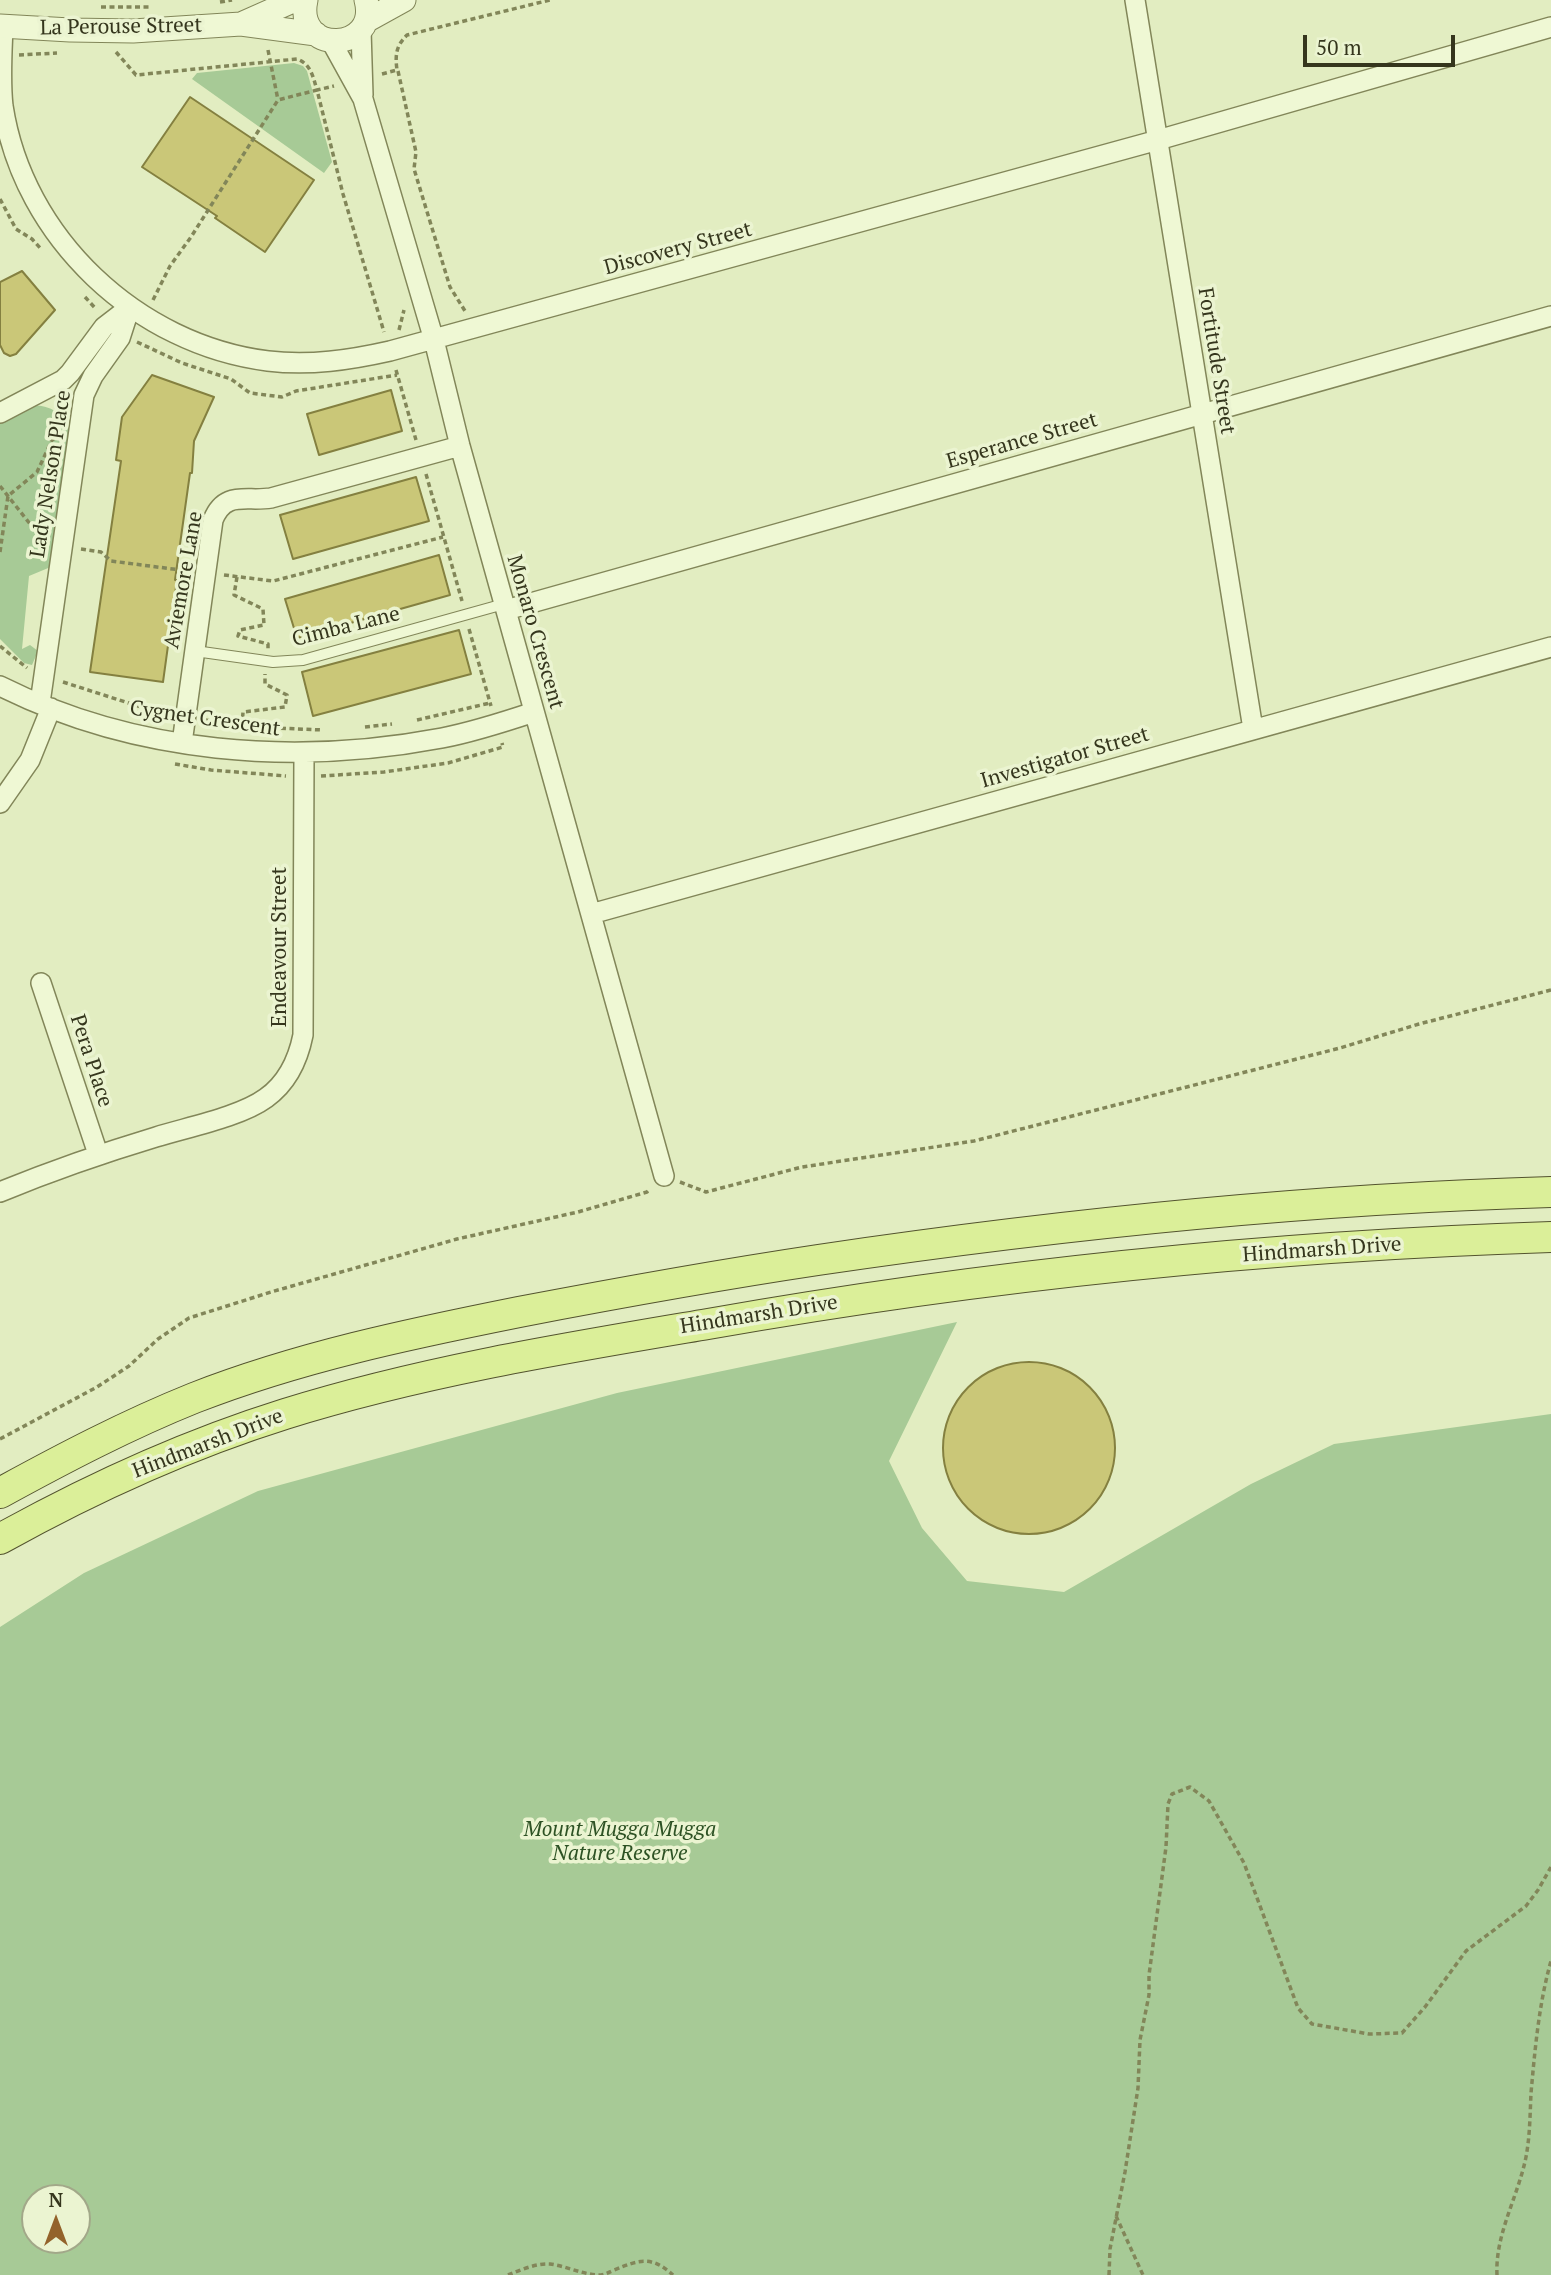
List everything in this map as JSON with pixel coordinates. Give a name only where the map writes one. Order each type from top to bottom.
[{"type":"main road","points":[[0,1493],[114,1432],[233,1384],[360,1346],[541,1308],[765,1268],[1001,1235],[1292,1207],[1551,1192]]},
{"type":"main road","name":"Hindmarsh Drive","points":[[0,1539],[156,1463],[282,1415],[396,1384],[585,1345],[877,1296],[1102,1268],[1356,1247],[1551,1237]]},
{"type":"street","name":"La Perouse Street","points":[[241,24],[295,0]]},
{"type":"street","points":[[306,0],[307,20],[323,37],[345,40],[364,17],[404,0]]},
{"type":"street","name":"Fortitude Street","points":[[1135,0],[1253,729]]},
{"type":"street","name":"Monaro Crescent","points":[[364,17],[358,80],[434,340],[460,446],[664,1176]]},
{"type":"street","name":"La Perouse Street","points":[[2,26],[133,31],[241,24],[323,37]]},
{"type":"street","name":"Discovery Street","points":[[2,26],[1,85],[5,135],[45,217],[74,257],[130,307],[193,342],[250,358],[289,363],[350,360],[388,345],[434,340],[1157,140],[1551,27]]},
{"type":"street","name":"Monaro Crescent","points":[[323,37],[358,80]]},
{"type":"street","name":"Lady Nelson Place","points":[[0,413],[62,380],[104,327],[130,307]]},
{"type":"street","name":"Lady Nelson Place","points":[[0,803],[30,760],[45,706],[44,675],[75,546],[77,439],[84,395],[120,338],[130,307]]},
{"type":"street","name":"Esperance Street","points":[[505,607],[1551,316]]},
{"type":"street","name":"Aviemore Lane","points":[[182,743],[213,520],[223,503],[237,499],[271,498],[460,446]]},
{"type":"street","name":"Investigator Street","points":[[591,914],[1551,647]]},
{"type":"street","name":"Cygnet Crescent","points":[[0,685],[45,706],[115,730],[244,751],[304,753],[397,746],[497,725],[534,712]]},
{"type":"street","name":"Endeavour Street","points":[[0,1192],[98,1154],[220,1118],[256,1104],[278,1088],[292,1069],[303,1035],[304,753]]},
{"type":"street","name":"Pera Place","points":[[41,983],[98,1154]]},
{"type":"lane","name":"Cimba Lane","points":[[195,651],[267,661],[293,661],[465,615],[505,607]]},
{"type":"path","points":[[211,4],[232,0]]},
{"type":"path","points":[[472,329],[466,312],[450,287],[414,169],[416,152],[395,57],[399,43],[407,35],[550,0]]},
{"type":"path","points":[[94,7],[160,6]]},
{"type":"path","points":[[114,50],[136,75],[297,59],[310,68],[343,194],[503,747]]},
{"type":"path","points":[[20,60],[24,54]]},
{"type":"path","points":[[150,304],[170,266],[278,100],[397,70]]},
{"type":"path","points":[[87,316],[107,289]]},
{"type":"path","points":[[388,345],[398,331],[405,309],[423,306]]},
{"type":"path","points":[[0,552],[8,496],[37,472],[54,438],[77,439]]},
{"type":"path","points":[[0,486],[44,541],[101,552],[111,561],[273,581],[443,537]]},
{"type":"path","points":[[0,646],[23,667],[138,706],[251,727],[332,730]]},
{"type":"path","points":[[409,722],[490,703]]},
{"type":"path","points":[[358,727],[396,723]]},
{"type":"path","points":[[0,1439],[97,1387],[129,1366],[158,1339],[188,1318],[457,1239],[578,1212],[647,1192],[664,1176],[706,1192],[802,1167],[974,1141],[1340,1048],[1419,1024],[1551,990]]},
{"type":"path","points":[[1109,2275],[1110,2249],[1138,2088],[1140,2040],[1149,1995],[1149,1975],[1166,1847],[1168,1804],[1172,1794],[1190,1787],[1209,1801],[1244,1863],[1298,2008],[1312,2024],[1351,2032],[1402,2033],[1425,2007],[1466,1951],[1526,1906],[1551,1867]]},
{"type":"path","points":[[1497,2275],[1499,2242],[1518,2190],[1526,2154],[1533,2067],[1551,1961]]},
{"type":"path","points":[[1116,2216],[1143,2275]]},
{"type":"path","points":[[508,2275],[528,2267],[549,2264],[586,2274],[603,2275],[647,2260],[662,2265],[673,2275]]},
{"type":"green space","points":[[294,63],[303,66],[307,71],[332,162],[324,173],[192,79],[197,73]]},
{"type":"green space","points":[[34,405],[54,410],[63,417],[71,436],[53,566],[29,576],[22,649],[30,645],[38,651],[32,665],[24,663],[0,639],[0,419]]},
{"type":"green space","name":"Mount Mugga Mugga Nature Reserve","points":[[957,1322],[889,1461],[922,1528],[967,1581],[1064,1592],[1251,1484],[1334,1444],[1551,1414],[1551,2275],[0,2275],[0,1627],[84,1573],[258,1491],[617,1393]]},
{"type":"building","points":[[190,97],[314,180],[265,252],[215,218],[217,216],[142,167]]},
{"type":"building","points":[[22,271],[55,310],[16,354],[10,356],[4,353],[0,345],[0,282]]},
{"type":"building","points":[[152,375],[214,397],[194,441],[163,682],[90,672],[121,461],[116,460],[122,417]]},
{"type":"building","points":[[391,390],[402,431],[319,455],[307,414]]},
{"type":"building","points":[[416,477],[429,521],[293,559],[280,515]]},
{"type":"building","points":[[439,555],[450,595],[297,638],[285,599]]},
{"type":"building","points":[[459,630],[471,674],[313,716],[302,672]]},
{"type":"building","points":[[1029,1362],[1062,1368],[1090,1387],[1109,1415],[1115,1448],[1109,1481],[1090,1509],[1062,1528],[1029,1534],[996,1528],[968,1509],[949,1481],[943,1448],[949,1415],[968,1387],[996,1368]]}]
